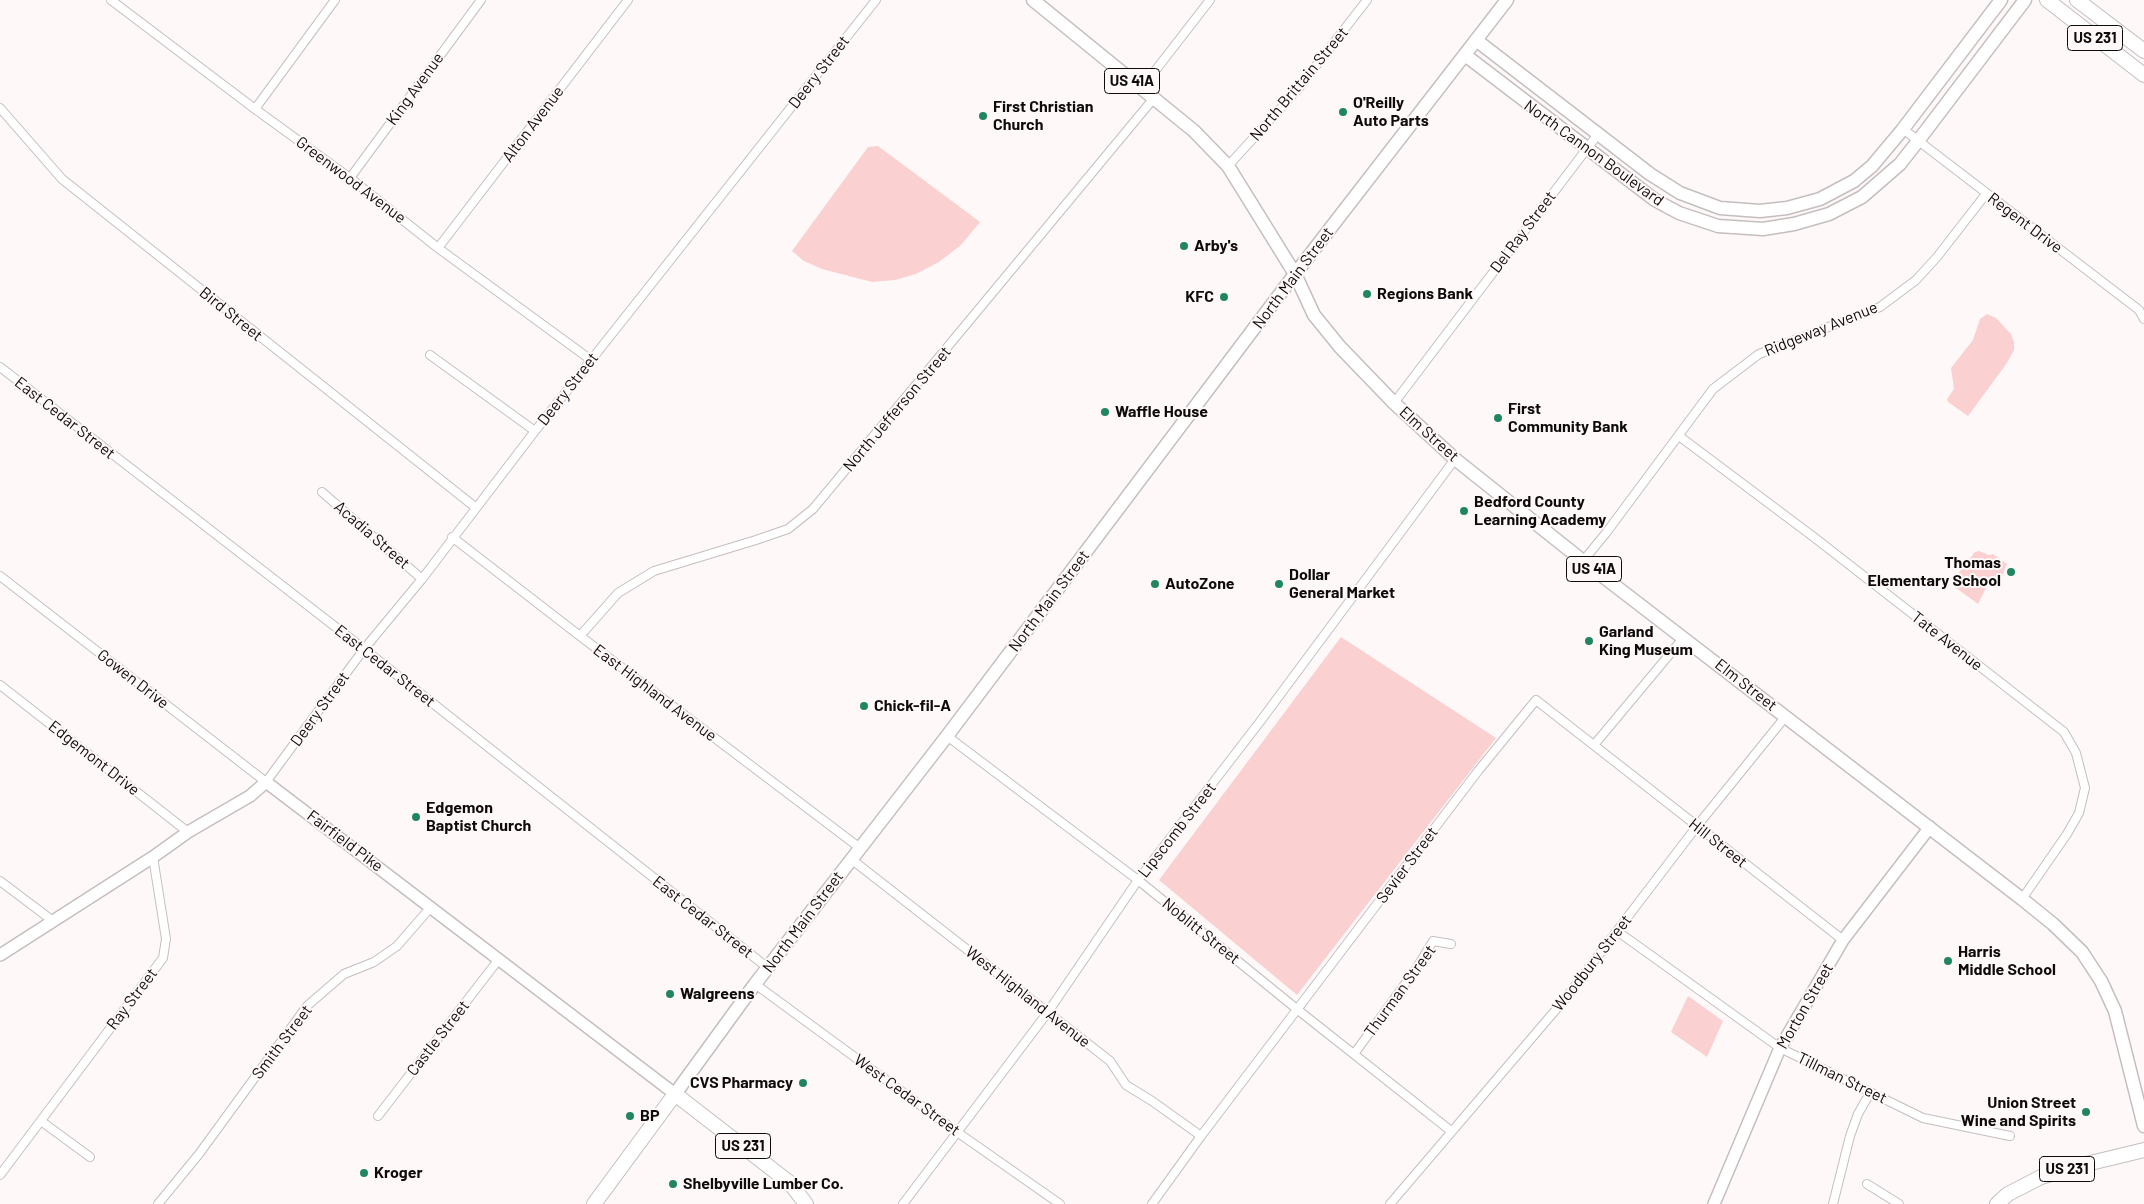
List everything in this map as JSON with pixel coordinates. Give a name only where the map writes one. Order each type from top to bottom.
[{"type":"highway","name":"US 231","points":[[2047,0],[2144,76]]},
{"type":"highway","name":"US 231","points":[[2077,0],[2144,51]]},
{"type":"highway","name":"US 231","points":[[675,1094],[790,1183],[806,1204]]},
{"type":"highway","name":"North Main Street","points":[[594,1204],[675,1094]]},
{"type":"highway","name":"US 231","points":[[1998,1204],[2008,1194],[2041,1177],[2144,1150]]},
{"type":"main road","name":"US 41A","points":[[1034,0],[1194,131],[1228,166],[1295,274]]},
{"type":"main road","name":"North Main Street","points":[[675,1094],[755,984],[948,736],[1295,274],[1507,0]]},
{"type":"main road","name":"North Cannon Boulevard","points":[[1476,40],[1650,174],[1680,192],[1720,208],[1760,212],[1787,208],[1820,199],[1854,180],[1872,166],[1903,129],[2001,0]]},
{"type":"main road","name":"North Cannon Boulevard","points":[[1465,55],[1655,200],[1679,213],[1718,226],[1762,229],[1794,224],[1829,214],[1862,198],[1900,164],[2025,0]]},
{"type":"main road","name":"Elm Street","points":[[1295,274],[1314,315],[1340,347],[1394,403],[1455,459],[1583,561],[2022,898],[2082,952],[2101,981],[2115,1011],[2144,1126]]},
{"type":"street","name":"Greenwood Avenue","points":[[111,0],[350,178],[438,248],[591,360]]},
{"type":"street","points":[[255,109],[335,0]]},
{"type":"street","name":"King Avenue","points":[[350,178],[481,0]]},
{"type":"street","name":"Alton Avenue","points":[[438,248],[628,0]]},
{"type":"street","name":"Deery Street","points":[[266,782],[364,649],[422,579],[475,507],[876,0]]},
{"type":"street","points":[[1141,89],[1210,0]]},
{"type":"street","name":"North Brittain Street","points":[[1228,166],[1298,90],[1367,0]]},
{"type":"street","name":"North Jefferson Street","points":[[580,636],[618,593],[654,571],[756,540],[788,528],[813,509],[1154,98]]},
{"type":"street","name":"Bird Street","points":[[0,108],[62,179],[475,507]]},
{"type":"street","name":"Regent Drive","points":[[1903,129],[2139,310],[2144,319]]},
{"type":"street","name":"Del Ray Street","points":[[1394,403],[1598,134]]},
{"type":"street","name":"Ridgeway Avenue","points":[[1583,561],[1713,389],[1759,354],[1880,306],[1916,280],[1937,257],[1986,194]]},
{"type":"street","points":[[430,355],[535,431]]},
{"type":"street","name":"East Cedar Street","points":[[0,367],[364,649],[768,968]]},
{"type":"street","name":"Tate Avenue","points":[[1679,436],[1815,538],[2064,732],[2076,753],[2085,788],[2079,813],[2067,834],[2022,898]]},
{"type":"street","name":"Lipscomb Street","points":[[904,1204],[1048,1012],[1138,880],[1259,723],[1455,459]]},
{"type":"street","name":"Acadia Street","points":[[322,492],[422,579]]},
{"type":"street","name":"East Highland Avenue","points":[[452,537],[860,848]]},
{"type":"street","name":"Gowen Drive","points":[[0,576],[266,782]]},
{"type":"street","points":[[1594,745],[1684,637]]},
{"type":"street","name":"Edgemont Drive","points":[[0,685],[188,832]]},
{"type":"street","name":"Sevier Street","points":[[1152,1204],[1201,1136],[1478,771],[1536,700],[1594,745]]},
{"type":"street","name":"Woodbury Street","points":[[1390,1204],[1565,999],[1697,826],[1786,716]]},
{"type":"street","name":"Noblitt Street","points":[[948,736],[1138,880],[1451,1131]]},
{"type":"street","name":"Hill Street","points":[[1594,745],[1843,940]]},
{"type":"street","points":[[0,955],[153,857],[188,832],[250,796],[266,782]]},
{"type":"street","name":"Fairfield Pike","points":[[266,782],[675,1094]]},
{"type":"street","name":"Morton Street","points":[[1714,1204],[1780,1048],[1843,940],[1930,827]]},
{"type":"street","name":"Ray Street","points":[[0,1176],[163,958],[166,939],[153,857]]},
{"type":"street","name":"West Highland Avenue","points":[[851,859],[1110,1061],[1126,1085],[1201,1136]]},
{"type":"street","points":[[0,881],[53,921]]},
{"type":"street","name":"Smith Street","points":[[158,1204],[199,1154],[307,1006],[344,974],[374,962],[397,946],[431,907]]},
{"type":"street","name":"Tillman Street","points":[[1617,931],[1780,1048],[1923,1118],[2010,1136]]},
{"type":"street","name":"Thurman Street","points":[[1354,1054],[1416,969],[1433,941],[1451,944]]},
{"type":"street","name":"Castle Street","points":[[378,1116],[499,959]]},
{"type":"street","name":"West Cedar Street","points":[[755,984],[957,1132],[1060,1204]]},
{"type":"street","points":[[1833,1204],[1850,1136],[1858,1114],[1870,1093]]},
{"type":"street","points":[[41,1121],[90,1156]]},
{"type":"street","points":[[1867,1184],[1899,1204]]},
{"type":"shaded area","points":[[878,146],[980,222],[961,245],[939,262],[916,274],[895,280],[872,282],[822,269],[804,261],[792,251],[868,147]]},
{"type":"shaded area","points":[[1987,314],[1996,318],[2011,334],[2014,350],[2007,363],[1968,416],[1948,402],[1947,399],[1954,389],[1951,368],[1973,340],[1980,319]]},
{"type":"shaded area","points":[[1979,551],[1989,555],[1993,554],[2007,564],[1997,588],[1988,584],[1978,604],[1952,585],[1954,579],[1975,552]]},
{"type":"shaded area","points":[[1341,637],[1496,738],[1297,995],[1159,880]]},
{"type":"shaded area","points":[[1688,996],[1723,1021],[1707,1057],[1671,1032]]},
{"type":"place","name":"O'Reilly Auto Parts","points":[[1343,112]]},
{"type":"place","name":"First Christian Church","points":[[983,116]]},
{"type":"place","name":"Arby's","points":[[1184,246]]},
{"type":"place","name":"Regions Bank","points":[[1367,294]]},
{"type":"place","name":"KFC","points":[[1224,297]]},
{"type":"place","name":"Waffle House","points":[[1105,412]]},
{"type":"place","name":"First Community Bank","points":[[1498,418]]},
{"type":"place","name":"Bedford County Learning Academy","points":[[1464,511]]},
{"type":"place","name":"Thomas Elementary School","points":[[2011,572]]},
{"type":"place","name":"AutoZone","points":[[1155,584]]},
{"type":"place","name":"Dollar General Market","points":[[1279,584]]},
{"type":"place","name":"Garland King Museum","points":[[1589,641]]},
{"type":"place","name":"Chick-fil-A","points":[[864,706]]},
{"type":"place","name":"Edgemon Baptist Church","points":[[416,817]]},
{"type":"place","name":"Harris Middle School","points":[[1948,961]]},
{"type":"place","name":"Walgreens","points":[[670,994]]},
{"type":"place","name":"CVS Pharmacy","points":[[803,1083]]},
{"type":"place","name":"Union Street Wine and Spirits","points":[[2086,1112]]},
{"type":"place","name":"BP","points":[[630,1116]]},
{"type":"place","name":"Kroger","points":[[364,1173]]},
{"type":"place","name":"Shelbyville Lumber Co.","points":[[673,1184]]}]
